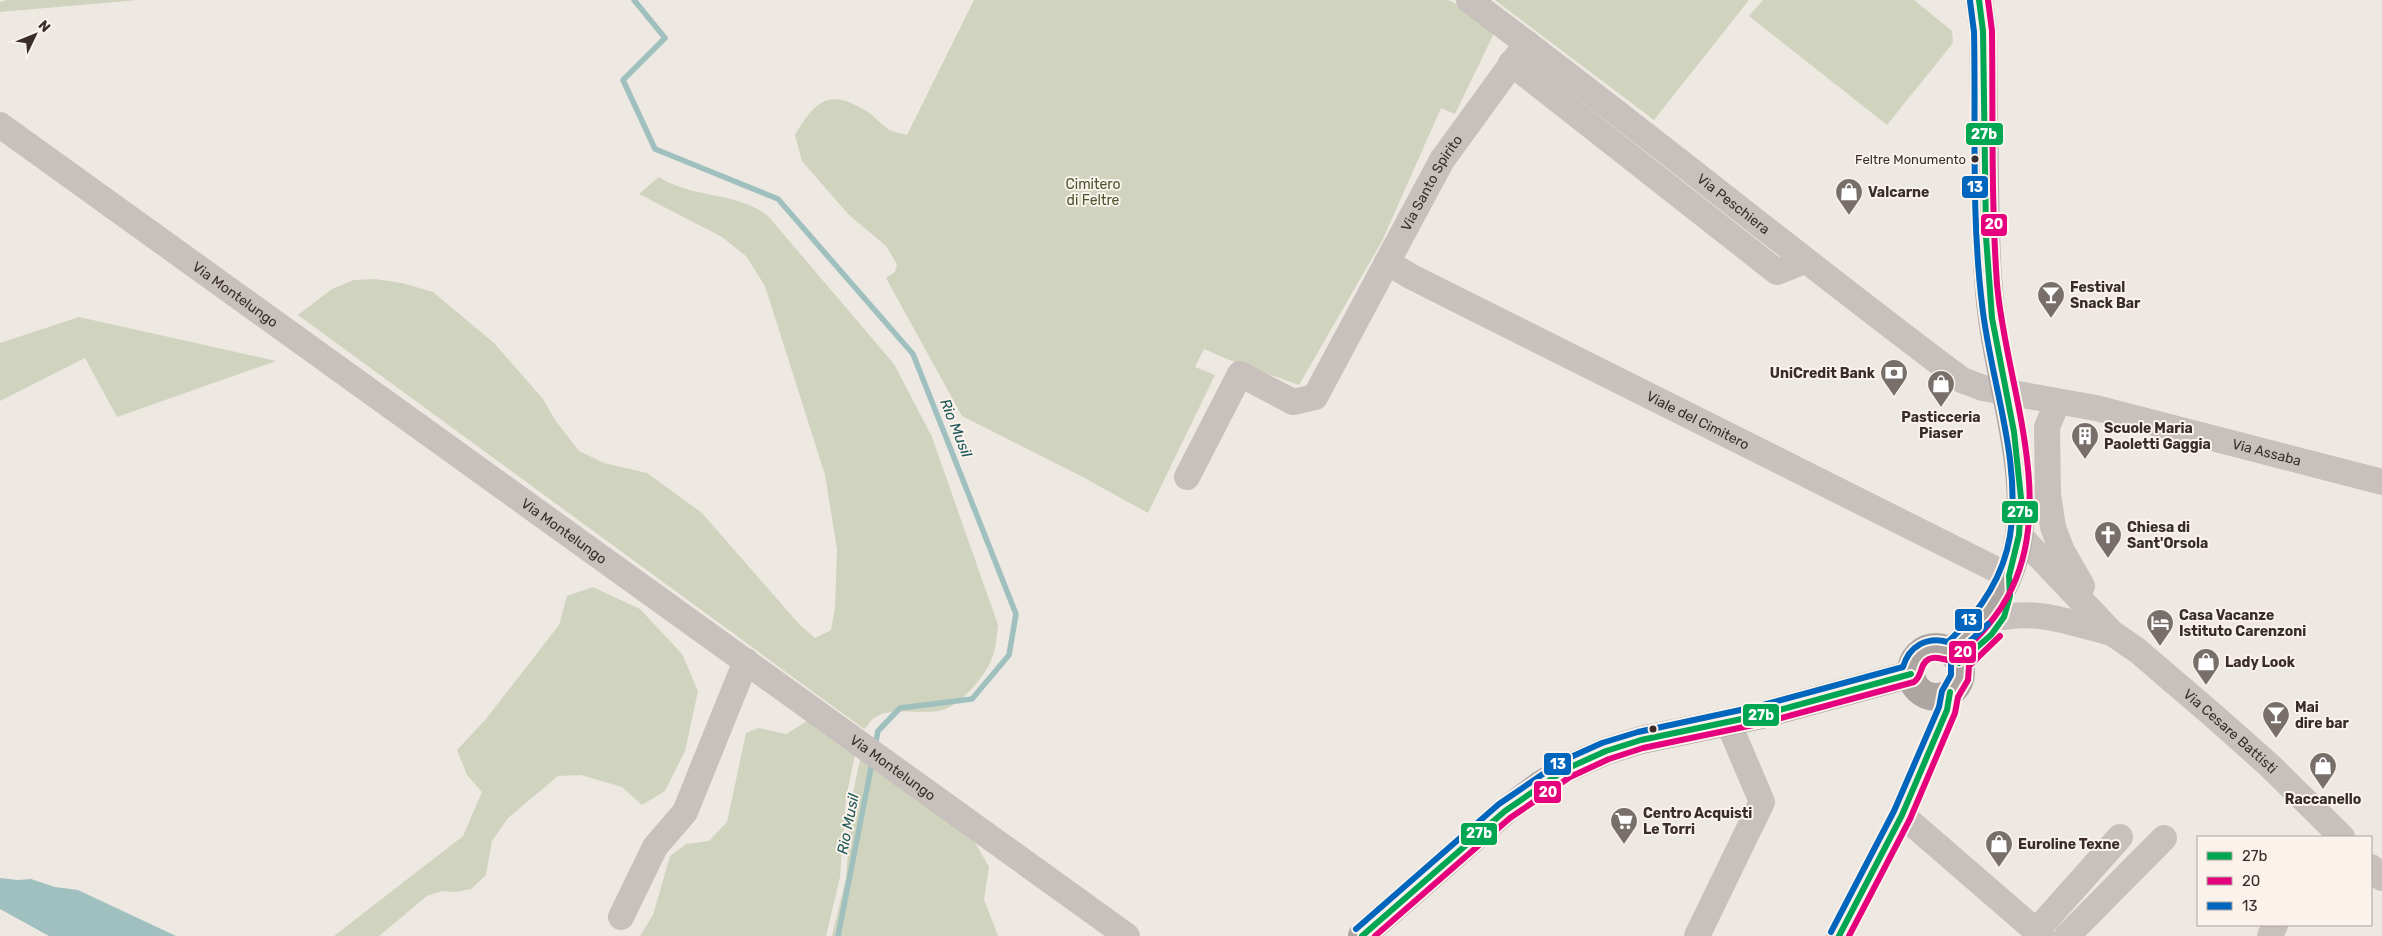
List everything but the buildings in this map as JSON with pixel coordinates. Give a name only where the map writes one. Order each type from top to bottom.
[{"type":"main road","points":[[1954,657],[1993,608],[2009,576],[2020,535],[2021,498],[2014,432],[1992,318],[1986,237],[1983,31],[1980,0]]},
{"type":"main road","points":[[1954,657],[1991,635],[2004,616],[2010,596],[2009,576]]},
{"type":"main road","points":[[1935,648],[1954,657],[1960,669],[1958,682],[1950,692],[1936,697],[1922,693],[1913,682],[1911,674],[1912,666],[1920,653],[1935,648]]},
{"type":"main road","points":[[1362,936],[1505,811],[1566,769],[1606,751],[1641,740],[1728,722],[1911,674]]},
{"type":"street","name":"Via Peschiera","points":[[1469,0],[1805,261],[1962,380],[1983,388],[2005,392]]},
{"type":"street","name":"Via Santo Spirito","points":[[1187,477],[1240,374],[1293,402],[1315,397],[1442,160],[1526,43]]},
{"type":"street","points":[[1511,63],[1777,272],[1805,261]]},
{"type":"street","name":"Via Montelungo","points":[[0,125],[1127,936]]},
{"type":"street","name":"Viale del Cimitero","points":[[1387,262],[1418,281],[2009,576]]},
{"type":"street","name":"Via Assaba","points":[[2005,392],[2096,408],[2382,482]]},
{"type":"street","name":"Via Cesare Battisti","points":[[2060,402],[2055,408],[2047,427],[2048,495],[2053,527],[2072,569],[2112,632]]},
{"type":"street","name":"Via Cesare Battisti","points":[[2020,535],[2112,632],[2138,651],[2216,717],[2269,765],[2329,832]]},
{"type":"street","name":"Via Cesare Battisti","points":[[2004,616],[2016,614],[2042,616],[2112,632]]},
{"type":"street","points":[[621,917],[655,847],[686,812],[746,661]]},
{"type":"street","points":[[1839,936],[1902,815],[1947,710],[1950,692]]},
{"type":"street","points":[[1696,936],[1762,802],[1728,722]]},
{"type":"street","points":[[1902,815],[2039,933],[2120,837]]},
{"type":"street","points":[[2067,936],[2164,838]]},
{"type":"street","points":[[2372,867],[2382,878]]},
{"type":"green space","points":[[7,0],[138,0],[0,12],[0,2]]},
{"type":"green space","name":"Cimitero di Feltre","points":[[974,0],[1448,0],[1498,25],[1455,114],[1441,108],[1382,241],[1299,385],[1204,349],[1195,367],[1215,375],[1148,513],[1079,475],[962,416],[886,278],[895,272],[897,264],[886,246],[848,214],[802,161],[795,135],[815,107],[831,100],[851,103],[867,111],[888,129],[907,135]]},
{"type":"green space","points":[[1495,0],[1749,0],[1654,120]]},
{"type":"green space","points":[[1763,0],[1914,0],[1952,31],[1953,43],[1887,125],[1749,16]]},
{"type":"green space","points":[[659,177],[686,189],[742,202],[768,216],[894,364],[932,437],[998,625],[994,652],[990,663],[979,681],[963,697],[946,709],[931,712],[888,713],[874,718],[864,729],[298,315],[332,289],[354,280],[375,279],[402,283],[433,292],[494,343],[543,399],[555,420],[579,451],[604,463],[647,473],[702,513],[799,624],[815,638],[831,630],[835,607],[837,549],[825,475],[765,286],[746,256],[722,237],[639,194]]},
{"type":"green space","points":[[79,317],[276,361],[117,417],[85,358],[0,401],[0,343]]},
{"type":"green space","points":[[593,587],[640,609],[682,654],[698,691],[685,751],[665,791],[642,805],[622,787],[581,775],[558,776],[508,818],[492,841],[486,875],[471,889],[456,892],[442,891],[427,896],[379,936],[334,936],[463,836],[482,792],[467,775],[457,750],[486,719],[559,625],[567,596]]},
{"type":"green space","points":[[812,718],[855,755],[846,798],[840,877],[826,936],[640,936],[653,915],[670,856],[686,844],[709,841],[727,822],[746,733],[759,728],[786,734]]},
{"type":"green space","points":[[861,755],[969,832],[989,867],[984,899],[998,936],[832,936],[846,878],[852,798]]},
{"type":"water","points":[[0,878],[31,879],[55,887],[78,890],[176,936],[49,936],[0,909]]},
{"type":"waterway","name":"Rio Musil","points":[[634,0],[665,38],[623,80],[655,149],[778,199],[913,354],[1016,614],[1009,655],[972,699],[900,708],[878,731],[875,746]]},
{"type":"waterway","name":"Rio Musil","points":[[838,936],[872,763]]},
{"type":"transit line","name":"27b","points":[[1959,663],[1991,635],[2004,617],[2010,596],[2009,576],[2019,535],[2021,498],[2014,432],[1992,318],[1986,237],[1983,31],[1979,0]]},
{"type":"transit line","name":"20","points":[[1375,936],[1510,818],[1570,777],[1609,759],[1643,748],[1763,723],[1914,682],[1929,659],[1953,660],[1956,658],[1980,634],[2001,608],[2012,588],[2024,552],[2029,515],[2029,476],[1997,284],[1993,189],[1992,31],[1988,0]]},
{"type":"transit line","name":"13","points":[[1356,929],[1499,804],[1562,761],[1602,743],[1638,732],[1759,706],[1903,667],[1910,653],[1920,644],[1933,640],[1948,642],[1970,619],[1988,594],[2002,567],[2007,552],[2013,507],[2009,449],[1986,333],[1976,236],[1974,32],[1970,1]]},
{"type":"transit line","name":"13","points":[[1831,932],[1894,811],[1939,707],[1942,691],[1951,675],[1951,659],[1988,624]]},
{"type":"transit line","name":"20","points":[[1849,936],[1910,819],[1955,713],[1958,697],[1968,680],[1969,666],[2000,636]]},
{"type":"transit line","name":"27b","points":[[1362,936],[1505,811],[1566,769],[1606,751],[1641,740],[1761,715],[1911,674]]},
{"type":"transit line","name":"27b","points":[[1839,936],[1902,815],[1947,710],[1950,692]]},
{"type":"place","name":"Feltre Monumento","points":[[1975,159]]},
{"type":"place","name":"Valcarne","points":[[1849,216]]},
{"type":"place","name":"Festival Snack Bar","points":[[2051,319]]},
{"type":"place","name":"UniCredit Bank","points":[[1894,397]]},
{"type":"place","name":"Pasticceria Piaser","points":[[1941,408]]},
{"type":"place","name":"Scuole Maria Paoletti Gaggia","points":[[2085,460]]},
{"type":"place","name":"Chiesa di Sant'Orsola","points":[[2108,559]]},
{"type":"place","name":"Casa Vacanze Istituto Carenzoni","points":[[2160,647]]},
{"type":"place","name":"Lady Look","points":[[2206,686]]},
{"type":"place","name":"Mai dire bar","points":[[2276,739]]},
{"type":"place","name":"Raccanello","points":[[2323,790]]},
{"type":"place","name":"Centro Acquisti Le Torri","points":[[1624,845]]},
{"type":"place","name":"Euroline Texne","points":[[1999,868]]}]
